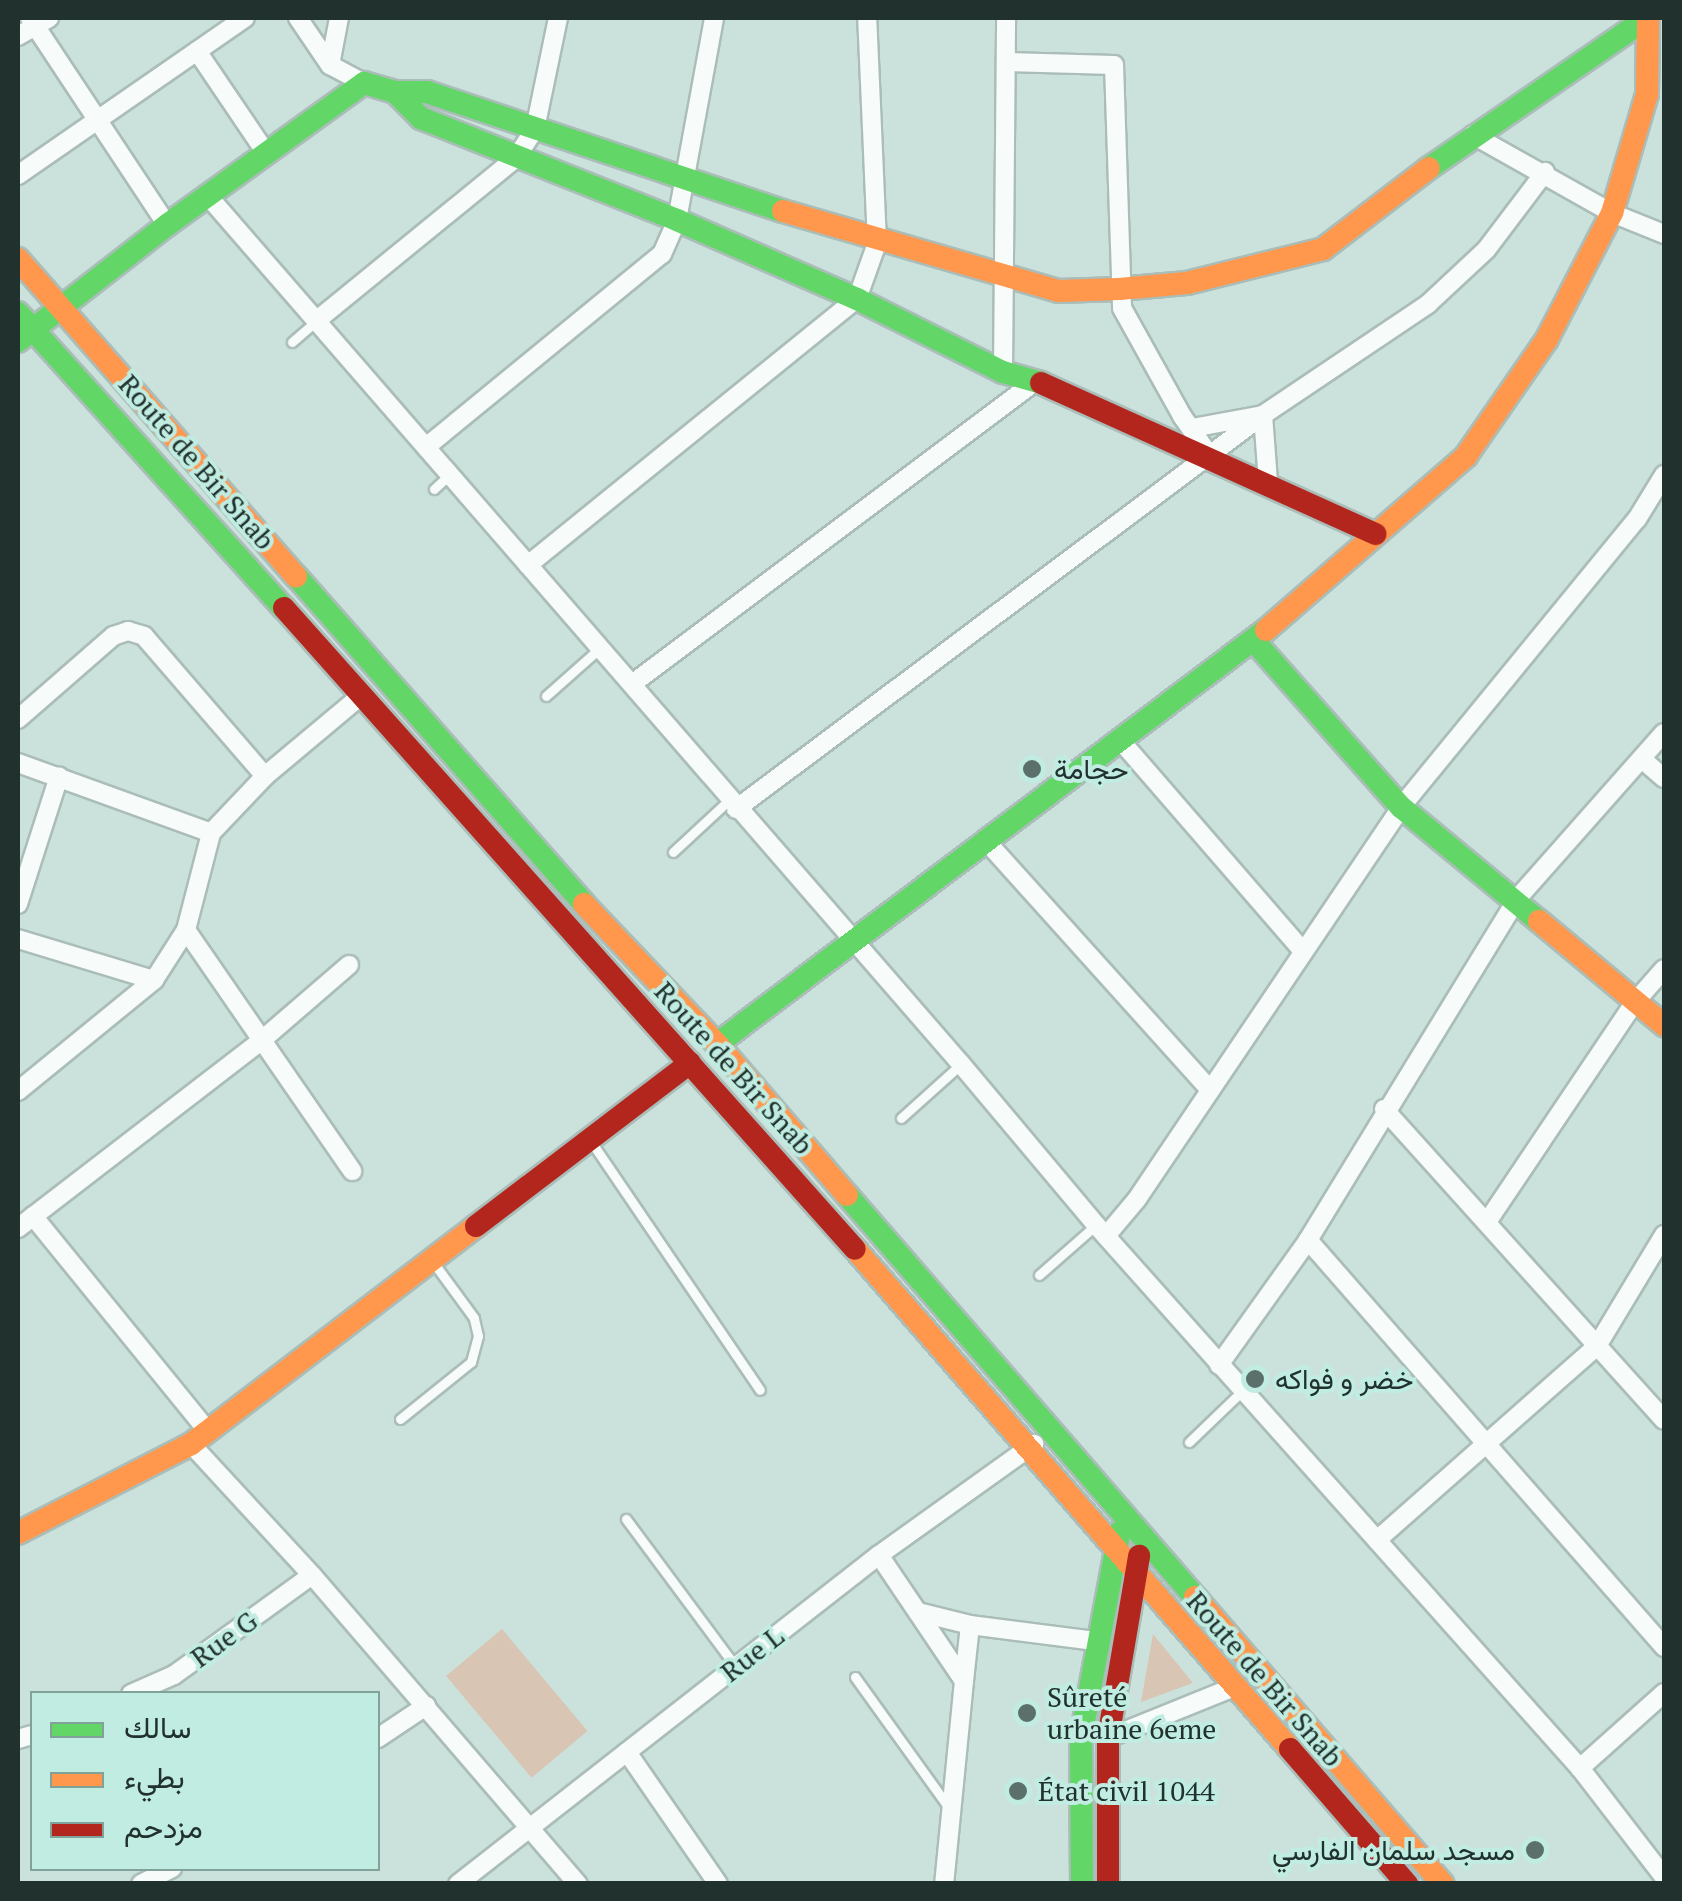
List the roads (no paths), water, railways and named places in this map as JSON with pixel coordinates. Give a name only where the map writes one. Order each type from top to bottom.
[{"type":"main road","points":[[23,328],[61,308],[167,225],[364,84],[395,92],[426,92],[877,243],[1058,292],[1119,289],[1188,284],[1323,249],[1473,136],[1648,18],[1656,93],[1612,213],[1548,338],[1466,456],[1254,641],[714,1041]]},
{"type":"main road","points":[[395,92],[421,118],[677,220],[857,299],[1003,372],[1036,381],[1268,481],[1376,534]]},
{"type":"main road","name":"Route de Bir Snab","points":[[18,259],[624,948],[714,1041],[1443,1884]]},
{"type":"main road","name":"Route de Bir Snab","points":[[23,328],[362,694],[1030,1448],[1232,1688],[1407,1884]]},
{"type":"main road","points":[[1254,641],[1401,807],[1664,1025]]},
{"type":"main road","points":[[689,1062],[687,1030],[714,1041]]},
{"type":"main road","points":[[18,1533],[199,1437],[689,1062],[716,1067],[714,1041]]},
{"type":"main road","points":[[1126,1517],[1113,1548],[1081,1737],[1081,1876],[1108,1876],[1108,1738],[1134,1574],[1144,1538]]},
{"type":"main road","points":[[1232,1688],[1256,1670]]},
{"type":"main road","points":[[1311,1775],[1332,1757]]},
{"type":"street","points":[[18,175],[245,18]]},
{"type":"street","points":[[298,18],[330,65],[364,84]]},
{"type":"street","points":[[330,65],[339,18]]},
{"type":"street","points":[[316,321],[516,158],[535,129],[558,18]]},
{"type":"street","points":[[426,448],[662,254],[677,220],[714,18]]},
{"type":"street","points":[[528,565],[857,299],[877,243],[867,18]]},
{"type":"street","points":[[1003,372],[1006,18]]},
{"type":"street","points":[[18,36],[38,20],[94,121],[167,225]]},
{"type":"street","points":[[197,51],[266,153]]},
{"type":"street","points":[[1006,62],[1114,65],[1119,289],[1132,328],[1210,456]]},
{"type":"street","points":[[1473,136],[1545,172],[1612,213],[1664,234]]},
{"type":"street","points":[[732,805],[1263,415],[1428,304],[1486,250],[1545,172]]},
{"type":"street","points":[[208,196],[632,684],[732,805],[961,1064],[1101,1231],[1377,1540],[1391,1566],[1580,1768],[1664,1877]]},
{"type":"street","points":[[632,684],[1036,381]]},
{"type":"street","points":[[1192,428],[1263,415]]},
{"type":"street","points":[[1263,415],[1268,481]]},
{"type":"street","points":[[1101,1231],[1137,1199],[1401,807],[1637,519],[1664,475]]},
{"type":"street","points":[[18,719],[112,636],[128,631],[144,636],[265,776]]},
{"type":"street","points":[[18,1091],[154,980],[186,930],[211,833],[265,776],[362,694]]},
{"type":"street","points":[[1219,1365],[1308,1240],[1384,1109],[1516,900],[1664,733]]},
{"type":"street","points":[[1120,740],[1303,951]]},
{"type":"street","points":[[1642,759],[1664,778]]},
{"type":"street","points":[[18,762],[211,833]]},
{"type":"street","points":[[18,904],[59,776]]},
{"type":"street","points":[[986,841],[1210,1090]]},
{"type":"street","points":[[186,930],[352,1171]]},
{"type":"street","points":[[18,939],[154,980]]},
{"type":"street","points":[[350,965],[262,1040],[25,1222],[312,1575],[578,1884]]},
{"type":"street","points":[[1487,1222],[1635,1002],[1664,969]]},
{"type":"street","points":[[1384,1109],[1664,1420]]},
{"type":"street","points":[[1377,1540],[1597,1346],[1664,1235]]},
{"type":"street","points":[[1308,1240],[1664,1646]]},
{"type":"street","name":"Rue L","points":[[458,1884],[879,1555],[1050,1431]]},
{"type":"street","points":[[879,1555],[964,1680]]},
{"type":"street","name":"Rue G","points":[[137,1691],[174,1674],[312,1575]]},
{"type":"street","points":[[918,1612],[970,1625],[1096,1641]]},
{"type":"street","points":[[944,1884],[970,1625]]},
{"type":"street","points":[[1108,1738],[1232,1688]]},
{"type":"street","points":[[1580,1768],[1664,1693]]},
{"type":"street","points":[[380,1737],[426,1706]]},
{"type":"street","points":[[627,1752],[718,1884]]},
{"type":"street","points":[[140,1884],[166,1871]]},
{"type":"lane","points":[[292,342],[316,321]]},
{"type":"lane","points":[[434,489],[450,474]]},
{"type":"lane","points":[[546,696],[600,648]]},
{"type":"lane","points":[[672,852],[732,805]]},
{"type":"lane","points":[[901,1118],[961,1064]]},
{"type":"lane","points":[[590,1139],[760,1390]]},
{"type":"lane","points":[[1039,1275],[1101,1231]]},
{"type":"lane","points":[[400,1419],[471,1362],[478,1336],[474,1318],[432,1260]]},
{"type":"lane","points":[[1189,1442],[1244,1389]]},
{"type":"lane","points":[[626,1519],[736,1667]]},
{"type":"lane","points":[[855,1678],[951,1809]]},
{"type":"place","name":"حجامة","points":[[1032,769]]},
{"type":"place","name":"خضر و فواكه","points":[[1255,1379]]},
{"type":"place","name":"Sûreté urbaine 6eme","points":[[1027,1713]]},
{"type":"place","name":"État civil 1044","points":[[1018,1791]]},
{"type":"place","name":"مسجد سلمان الفارسي","points":[[1535,1850]]}]
